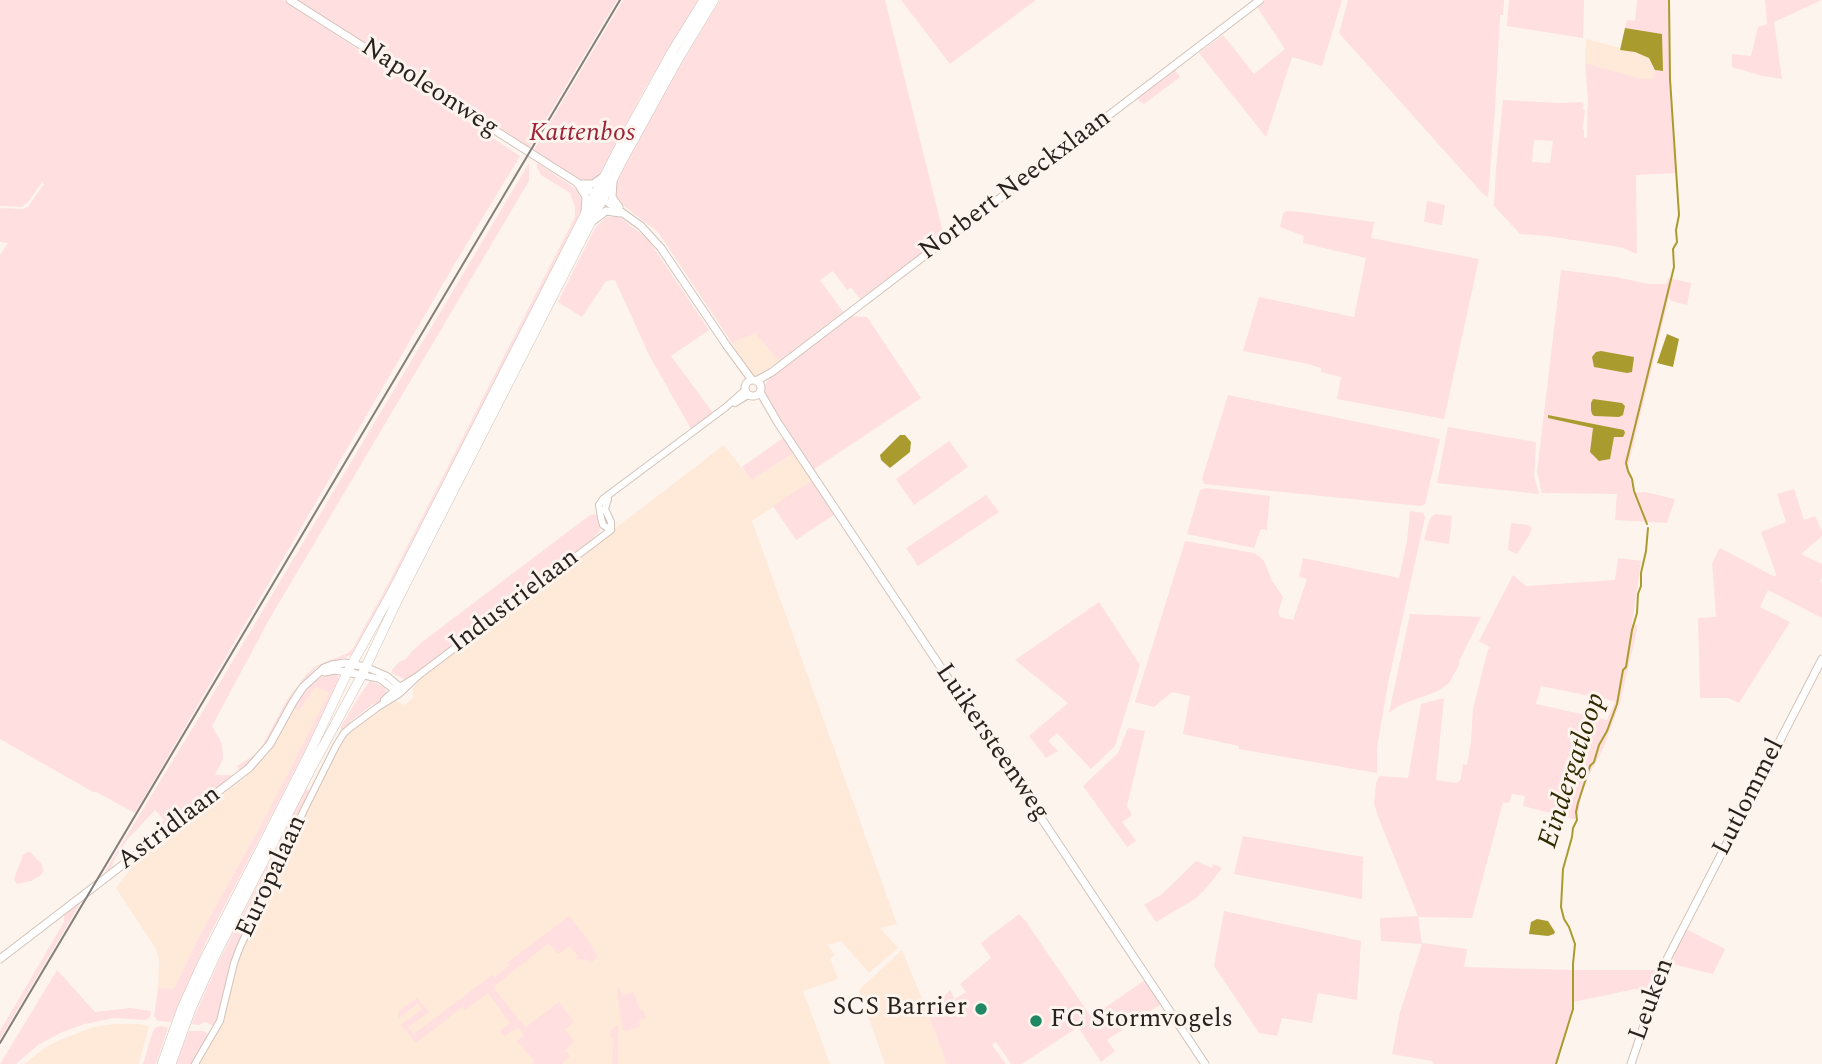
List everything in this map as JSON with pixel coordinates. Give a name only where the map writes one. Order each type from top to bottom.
[{"type":"highway","points":[[162,1064],[202,964],[350,668],[599,197],[653,85],[704,0]]},
{"type":"highway","points":[[609,177],[715,0]]},
{"type":"highway","points":[[186,1009],[364,671],[587,219]]},
{"type":"highway","points":[[171,1064],[176,1034]]},
{"type":"main road","name":"Napoleonweg","points":[[290,0],[599,197]]},
{"type":"main road","name":"Norbert Neeckxlaan","points":[[753,388],[1261,0]]},
{"type":"main road","points":[[578,184],[593,184],[609,177],[613,199],[623,213]]},
{"type":"main road","points":[[578,184],[586,197],[587,219],[606,211],[623,213]]},
{"type":"main road","name":"Luikersteenweg","points":[[599,197],[646,231],[661,248],[1205,1064]]},
{"type":"main road","name":"Lutlommel","points":[[1678,938],[1822,659]]},
{"type":"main road","name":"Astridlaan","points":[[0,959],[249,768],[270,744],[298,695],[314,675],[350,668],[364,671]]},
{"type":"main road","name":"Leuken","points":[[1631,1064],[1659,977],[1678,938]]},
{"type":"street","name":"Norbert Neeckxlaan","points":[[611,530],[611,522],[605,509],[611,494],[753,388]]},
{"type":"street","name":"Industrielaan","points":[[399,690],[611,530]]},
{"type":"street","name":"Astridlaan","points":[[364,671],[385,679],[399,690]]},
{"type":"street","name":"Europalaan","points":[[195,1064],[220,1021],[240,947],[328,760],[344,733],[399,690]]},
{"type":"shaded area","points":[[1625,28],[1662,34],[1663,71],[1655,70],[1649,58],[1620,50]]},
{"type":"shaded area","points":[[1586,39],[1650,58],[1655,70],[1654,79],[1641,79],[1585,63]]},
{"type":"shaded area","points":[[755,333],[779,361],[757,376],[751,375],[732,343]]},
{"type":"shaded area","points":[[1667,334],[1679,339],[1673,367],[1657,363]]},
{"type":"shaded area","points":[[1601,351],[1634,357],[1632,372],[1594,367],[1592,357]]},
{"type":"shaded area","points":[[1593,399],[1622,403],[1625,406],[1623,415],[1594,416],[1591,410]]},
{"type":"shaded area","points":[[1548,415],[1624,430],[1625,433],[1623,437],[1614,437],[1610,459],[1599,461],[1590,452],[1593,428],[1548,418]]},
{"type":"shaded area","points":[[900,435],[905,435],[911,442],[910,452],[890,468],[881,460],[880,455]]},
{"type":"shaded area","points":[[724,445],[751,480],[793,453],[812,481],[752,521],[897,924],[880,928],[898,948],[869,973],[841,941],[828,945],[835,956],[830,958],[838,979],[803,991],[830,1064],[198,1064],[220,1028],[236,965],[244,946],[314,795],[346,735],[389,704],[395,701],[405,705],[413,698],[413,688],[421,677]]},
{"type":"shaded area","points":[[315,685],[329,693],[267,814],[200,935],[174,989],[158,988],[159,960],[156,949],[116,888],[137,860],[243,779],[268,754],[294,708],[299,711]]},
{"type":"shaded area","points":[[1537,919],[1548,921],[1554,934],[1529,934],[1531,922]]},
{"type":"shaded area","points":[[902,950],[947,1064],[885,1064],[859,990]]},
{"type":"shaded area","points":[[115,1024],[149,1026],[139,1064],[24,1064],[46,1047],[62,1039],[94,1027]]},
{"type":"green space","points":[[0,0],[283,0],[520,156],[135,813],[0,739],[0,255],[8,243],[0,242],[0,208],[28,207],[44,184],[42,182],[22,207],[0,206]]},
{"type":"green space","points":[[298,0],[617,0],[529,148]]},
{"type":"green space","name":"Kattenbos","points":[[623,0],[698,0],[643,92],[600,175],[592,181],[582,181],[533,151]]},
{"type":"green space","points":[[720,0],[885,0],[944,236],[860,299],[851,287],[847,290],[833,271],[820,280],[843,312],[779,361],[755,333],[732,343],[658,232],[616,200],[618,176]]},
{"type":"green space","points":[[901,0],[1036,0],[950,64]]},
{"type":"green space","points":[[1266,0],[1342,0],[1322,66],[1292,57],[1266,137],[1199,53],[1223,35],[1254,74],[1285,49],[1257,7]]},
{"type":"green space","points":[[1348,0],[1504,0],[1503,15],[1500,15],[1488,197],[1339,33]]},
{"type":"green space","points":[[1509,0],[1584,0],[1583,38],[1507,26]]},
{"type":"green space","points":[[1637,0],[1669,0],[1670,79],[1676,173],[1636,175],[1637,254],[1620,247],[1520,234],[1494,206],[1503,100],[1581,102],[1584,105],[1582,109],[1585,110],[1582,129],[1584,138],[1587,138],[1585,63],[1641,79],[1653,79],[1655,70],[1662,71],[1661,34],[1625,28],[1627,20],[1635,21]],"holes":[[[1534,140],[1553,141],[1550,163],[1532,162]]]},
{"type":"green space","points":[[1765,0],[1822,0],[1774,22],[1782,79],[1732,67],[1732,54],[1751,56],[1758,27],[1767,24]]},
{"type":"green space","points":[[1175,70],[1180,77],[1144,104],[1139,101],[1138,98]]},
{"type":"green space","points":[[529,163],[529,181],[270,618],[212,726],[222,744],[223,759],[215,775],[236,775],[157,835],[153,829],[164,820],[155,810],[127,840],[110,871],[105,871],[194,726]]},
{"type":"green space","points":[[538,163],[577,190],[582,208],[579,217],[378,608],[351,655],[316,668],[292,696],[259,754],[239,770],[237,766],[259,752],[287,700],[306,675],[316,666],[348,653],[353,648],[575,217],[570,193],[541,175],[536,165]]},
{"type":"green space","points":[[1427,201],[1445,205],[1442,225],[1424,222]]},
{"type":"green space","points":[[1286,211],[1374,222],[1371,238],[1479,259],[1444,419],[1337,399],[1341,377],[1321,372],[1321,368],[1308,364],[1243,351],[1259,297],[1354,317],[1366,258],[1303,243],[1304,236],[1280,227]]},
{"type":"green space","points":[[606,217],[619,217],[647,238],[709,330],[671,356],[713,413],[691,429],[649,355],[615,280],[606,281],[582,317],[558,302],[595,228]]},
{"type":"green space","points":[[1561,270],[1649,284],[1666,284],[1668,278],[1691,283],[1687,305],[1671,301],[1669,297],[1628,467],[1633,493],[1645,492],[1675,499],[1667,523],[1615,520],[1617,494],[1542,493],[1537,472]]},
{"type":"green space","points":[[851,316],[867,317],[921,398],[813,470],[764,392],[764,386],[770,377]]},
{"type":"green space","points":[[1228,395],[1440,439],[1425,504],[1420,506],[1204,484],[1202,479]]},
{"type":"green space","points":[[1448,427],[1536,442],[1534,476],[1539,494],[1437,483]]},
{"type":"green space","points":[[783,438],[793,453],[751,480],[742,467]]},
{"type":"green space","points":[[949,441],[968,467],[914,505],[896,479]]},
{"type":"green space","points":[[812,481],[835,514],[796,540],[773,506]]},
{"type":"green space","points":[[1206,488],[1270,496],[1267,530],[1261,529],[1254,548],[1187,534],[1200,490]]},
{"type":"green space","points":[[1794,489],[1804,520],[1815,516],[1822,531],[1822,536],[1801,554],[1822,564],[1822,618],[1768,590],[1760,607],[1790,622],[1739,703],[1728,698],[1700,698],[1698,618],[1716,617],[1712,563],[1720,548],[1775,577],[1761,532],[1786,522],[1777,494]]},
{"type":"green space","points":[[986,495],[999,512],[918,566],[906,548]]},
{"type":"green space","points":[[1410,511],[1423,513],[1425,517],[1388,683],[1377,748],[1377,773],[1239,749],[1239,746],[1183,734],[1190,696],[1172,692],[1154,707],[1135,702],[1185,541],[1259,556],[1283,597],[1278,612],[1280,617],[1293,620],[1307,579],[1299,577],[1303,558],[1399,578]]},
{"type":"green space","points":[[594,514],[599,517],[601,527],[586,546],[414,675],[404,679],[392,673],[399,662],[406,659],[422,642]]},
{"type":"green space","points":[[1435,514],[1452,516],[1449,544],[1424,540],[1430,518]]},
{"type":"green space","points":[[1511,523],[1529,525],[1532,528],[1517,554],[1508,550]]},
{"type":"green space","points":[[1618,558],[1641,561],[1632,624],[1637,625],[1637,630],[1620,703],[1603,749],[1589,775],[1577,820],[1523,806],[1525,796],[1512,794],[1509,803],[1503,802],[1472,918],[1418,917],[1422,943],[1467,949],[1464,967],[1658,970],[1650,992],[1635,989],[1573,1002],[1556,1064],[1433,1064],[1432,1061],[1392,1054],[1400,1012],[1422,944],[1381,941],[1380,918],[1418,916],[1374,804],[1379,776],[1408,778],[1421,704],[1444,698],[1436,780],[1457,783],[1461,779],[1463,764],[1467,765],[1471,742],[1473,709],[1488,649],[1491,648],[1479,641],[1513,575],[1526,586],[1615,580]],"holes":[[[1541,686],[1615,701],[1607,720],[1536,704]]]},
{"type":"green space","points":[[1099,602],[1140,665],[1115,746],[1091,769],[1057,733],[1048,741],[1058,751],[1046,758],[1029,736],[1068,703],[1015,660]]},
{"type":"green space","points":[[1410,614],[1481,617],[1449,683],[1438,691],[1400,705],[1389,713]]},
{"type":"green space","points":[[335,673],[340,679],[328,706],[208,938],[171,1022],[158,1021],[154,1016],[158,988],[174,989],[329,693],[315,686],[299,711],[294,708],[312,682],[326,674]]},
{"type":"green space","points":[[370,681],[385,687],[384,697],[350,722],[343,731],[340,728]]},
{"type":"green space","points":[[1128,728],[1145,731],[1127,806],[1132,815],[1122,822],[1136,841],[1127,847],[1083,786],[1118,753]]},
{"type":"green space","points":[[306,789],[310,791],[235,950],[223,1003],[214,1026],[205,1022],[199,1025],[191,1024],[219,961]]},
{"type":"green space","points":[[1243,836],[1363,857],[1362,899],[1234,874]]},
{"type":"green space","points":[[27,852],[42,864],[43,872],[31,881],[17,884],[14,879],[23,855]]},
{"type":"green space","points":[[1196,861],[1212,868],[1213,864],[1222,868],[1195,899],[1156,922],[1144,905],[1162,894]]},
{"type":"green space","points":[[81,902],[0,1039],[0,1031],[64,922],[64,914]]},
{"type":"green space","points":[[1224,911],[1361,941],[1357,1000],[1318,993],[1312,1023],[1282,1018],[1277,1036],[1259,1033],[1214,966]]},
{"type":"green space","points":[[1019,914],[1091,1017],[1145,980],[1161,1004],[1107,1040],[1115,1051],[1101,1062],[1078,1027],[1022,1064],[1011,1064],[996,1042],[992,1045],[1006,1064],[947,1064],[928,1013],[950,990],[954,998],[950,1002],[966,992],[960,984],[991,958],[981,943]]},
{"type":"green space","points":[[569,916],[597,956],[591,963],[576,959],[578,956],[570,946],[558,954],[549,943],[493,987],[525,1028],[559,1002],[574,1022],[565,1029],[574,1042],[565,1051],[570,1056],[561,1064],[532,1064],[535,1061],[517,1041],[524,1035],[518,1027],[504,1036],[500,1031],[510,1023],[488,993],[465,1010],[462,1007],[416,1043],[401,1025],[422,1009],[418,1003],[398,1018],[399,1011],[417,998],[429,1012],[408,1027],[414,1034],[492,975],[495,977],[510,965],[508,962]]},
{"type":"green space","points":[[1686,929],[1725,949],[1713,974],[1676,965],[1670,960]]},
{"type":"green space","points":[[57,970],[95,1012],[130,1008],[151,1011],[150,1017],[146,1020],[114,1018],[85,1024],[38,1045],[16,1064],[0,1064]]},
{"type":"green space","points":[[619,987],[623,996],[633,992],[646,1018],[638,1020],[640,1026],[627,1031],[623,1030],[617,994]]},
{"type":"green space","points":[[618,1024],[618,1064],[612,1064],[614,1038],[610,1032]]},
{"type":"green space","points":[[161,1026],[168,1028],[156,1064],[143,1064],[153,1031]]},
{"type":"green space","points":[[189,1031],[203,1031],[208,1036],[191,1064],[176,1064]]},
{"type":"waterway","points":[[1647,524],[1626,463],[1674,267],[1673,249],[1677,242],[1679,215],[1670,79],[1669,0]]},
{"type":"waterway","name":"Eindergatloop","points":[[1556,1064],[1573,1009],[1575,944],[1561,907],[1563,869],[1577,820],[1578,803],[1590,766],[1617,704],[1637,613],[1648,528]]},
{"type":"railway","points":[[0,1043],[620,0]]},
{"type":"place","name":"SCS Barrier","points":[[981,1009]]},
{"type":"place","name":"FC Stormvogels","points":[[1036,1021]]}]
